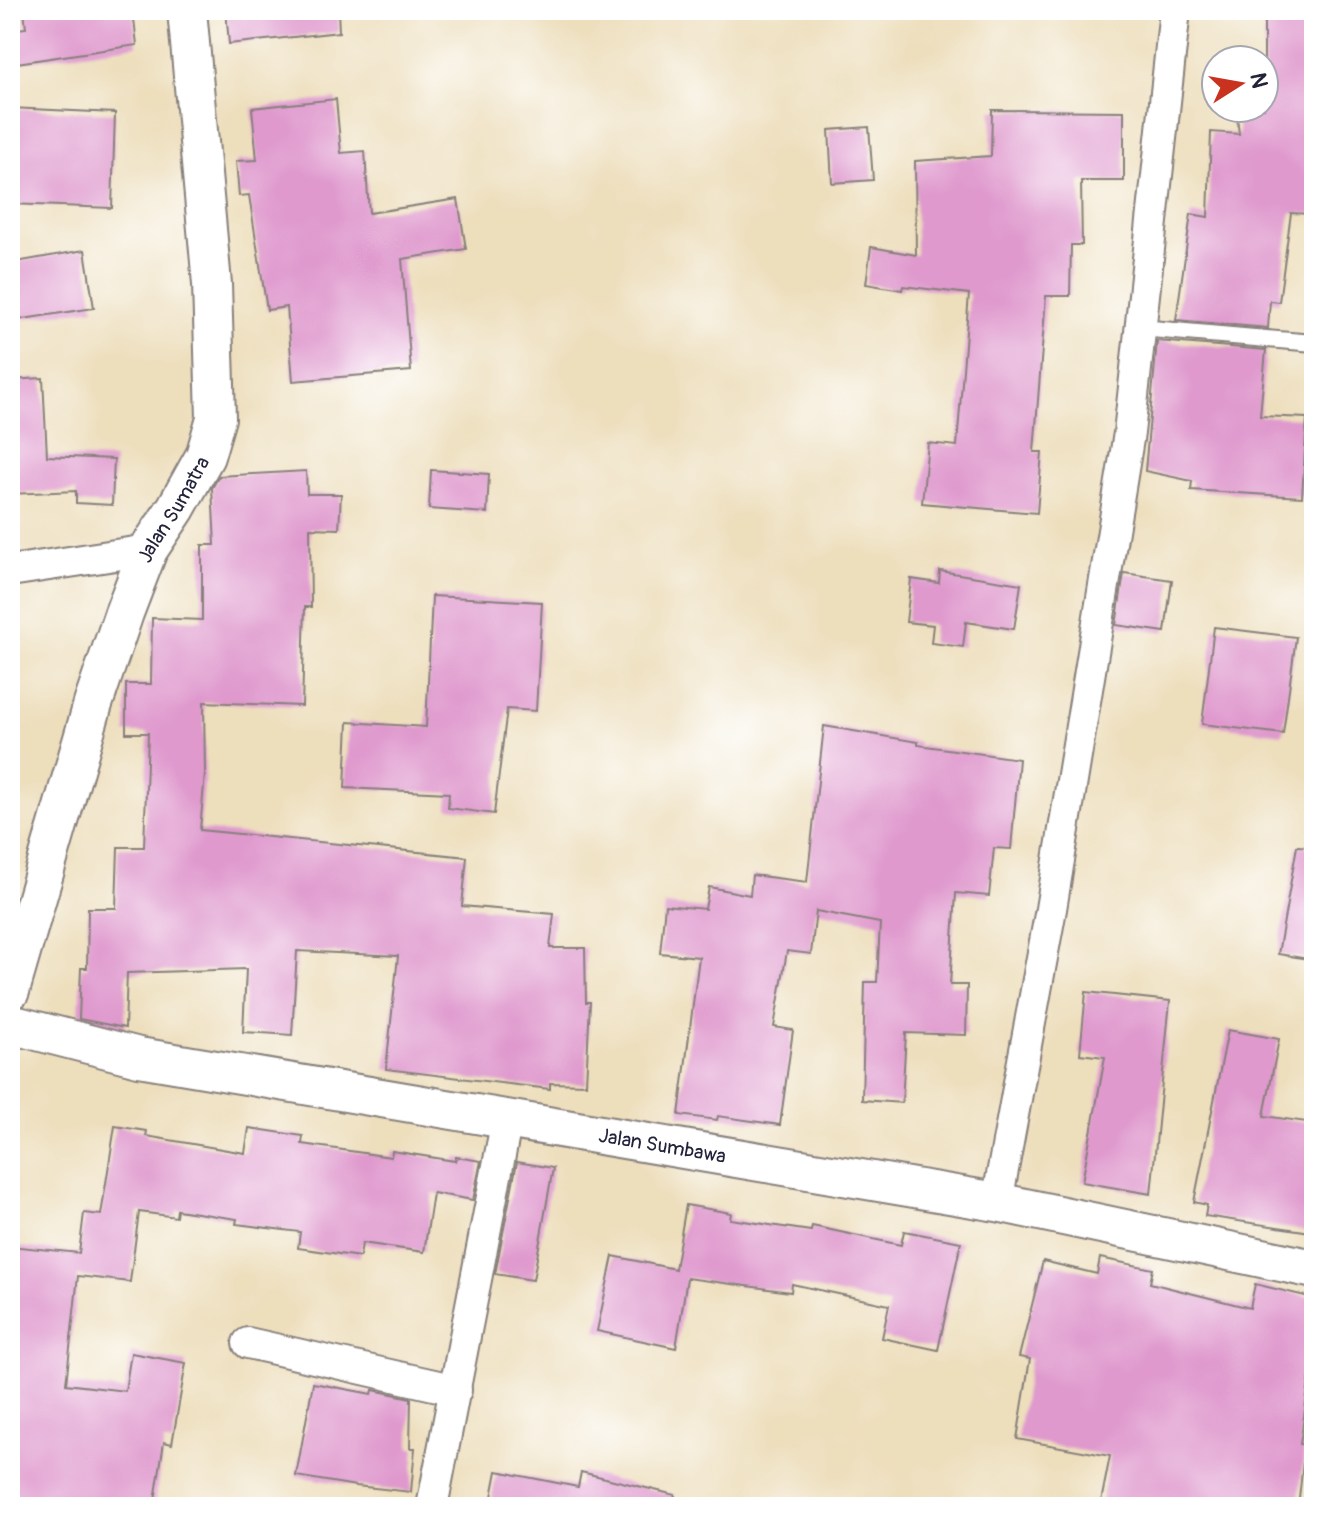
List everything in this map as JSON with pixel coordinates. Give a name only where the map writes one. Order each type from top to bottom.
[{"type":"street","name":"Jalan Sumatra","points":[[10,991],[93,704],[148,550],[205,456],[216,418],[212,284],[187,10]]},
{"type":"street","points":[[997,1202],[1054,894],[1129,433],[1175,10]]},
{"type":"street","points":[[10,571],[148,550]]},
{"type":"street","name":"Jalan Sumbawa","points":[[10,1024],[139,1057],[997,1202],[1314,1269]]},
{"type":"street","points":[[432,1507],[507,1119]]},
{"type":"street","points":[[248,1343],[456,1390]]},
{"type":"lane","points":[[1140,328],[1314,343]]},
{"type":"building","points":[[24,10],[133,10],[137,45],[10,64],[10,30],[26,28]]},
{"type":"building","points":[[226,10],[338,10],[339,32],[229,44]]},
{"type":"building","points":[[1264,10],[1314,10],[1314,49],[1307,48],[1314,136],[1312,214],[1291,213],[1279,302],[1270,301],[1268,328],[1176,320],[1191,214],[1208,217],[1211,132],[1239,134],[1238,124],[1280,124],[1280,44],[1264,44]]},
{"type":"building","points":[[336,99],[341,153],[365,151],[369,213],[458,199],[466,249],[402,259],[411,371],[293,381],[287,307],[267,310],[249,195],[239,196],[236,161],[257,160],[252,108]]},
{"type":"building","points":[[10,108],[115,113],[112,208],[10,204]]},
{"type":"building","points":[[992,110],[1124,111],[1124,181],[1081,181],[1082,245],[1071,245],[1070,296],[1046,296],[1034,452],[1042,452],[1037,513],[922,503],[928,443],[957,446],[969,294],[903,286],[902,290],[866,284],[871,247],[916,255],[915,161],[991,156]]},
{"type":"building","points":[[869,127],[873,180],[832,183],[829,130]]},
{"type":"building","points":[[85,250],[94,308],[10,321],[10,263]]},
{"type":"building","points":[[1157,341],[1266,350],[1260,416],[1307,418],[1302,497],[1191,490],[1192,481],[1145,471]]},
{"type":"building","points":[[43,378],[47,456],[114,459],[112,505],[76,503],[76,491],[10,494],[10,380]]},
{"type":"building","points":[[431,470],[489,474],[487,513],[429,509]]},
{"type":"building","points":[[306,471],[307,494],[341,494],[339,529],[310,528],[311,607],[305,607],[302,706],[204,702],[205,773],[200,830],[467,857],[462,906],[554,914],[550,948],[585,948],[586,1002],[590,1002],[586,1084],[550,1083],[550,1089],[386,1069],[398,956],[297,951],[292,1035],[243,1032],[246,969],[127,973],[125,1028],[79,1019],[81,968],[87,968],[88,908],[116,908],[118,847],[144,847],[148,733],[126,733],[126,684],[151,684],[152,618],[202,620],[202,545],[215,545],[212,488],[219,476]]},
{"type":"building","points":[[940,571],[1021,584],[1014,629],[966,622],[963,647],[931,643],[933,625],[906,622],[911,579],[939,583]]},
{"type":"building","points":[[1124,573],[1172,580],[1165,632],[1116,625]]},
{"type":"building","points":[[432,596],[542,602],[536,711],[507,709],[494,814],[448,808],[449,793],[345,788],[348,722],[426,727]]},
{"type":"building","points":[[1214,627],[1296,637],[1283,734],[1202,724]]},
{"type":"building","points":[[824,726],[918,742],[918,745],[1019,759],[1011,849],[994,848],[989,896],[956,893],[950,985],[967,985],[966,1035],[906,1033],[902,1103],[862,1100],[865,982],[877,982],[880,923],[816,911],[811,954],[787,951],[774,1027],[793,1030],[780,1125],[718,1116],[717,1120],[679,1115],[699,957],[660,953],[665,905],[705,909],[709,887],[750,895],[752,875],[807,882]]},
{"type":"building","points":[[1297,846],[1314,847],[1314,960],[1278,954]]},
{"type":"building","points":[[1086,992],[1170,1001],[1151,1194],[1082,1182],[1105,1057],[1080,1054]]},
{"type":"building","points":[[1228,1030],[1279,1039],[1264,1116],[1314,1123],[1314,1213],[1311,1232],[1205,1216],[1207,1205],[1194,1202]]},
{"type":"building","points":[[115,1126],[147,1131],[146,1136],[245,1153],[249,1128],[303,1136],[302,1144],[391,1157],[392,1151],[455,1161],[456,1157],[481,1161],[473,1200],[433,1193],[424,1252],[362,1243],[360,1257],[298,1248],[300,1232],[236,1224],[237,1219],[177,1210],[176,1217],[139,1212],[130,1282],[78,1276],[66,1384],[125,1391],[131,1353],[186,1363],[172,1444],[164,1442],[154,1507],[10,1507],[14,1419],[10,1418],[10,1246],[79,1253],[84,1213],[101,1215]]},
{"type":"building","points":[[517,1162],[553,1168],[533,1280],[495,1274]]},
{"type":"building","points":[[686,1205],[731,1213],[730,1219],[811,1231],[812,1226],[901,1245],[904,1231],[961,1242],[938,1350],[882,1338],[889,1305],[792,1284],[791,1292],[687,1278],[676,1348],[597,1331],[613,1256],[675,1269]]},
{"type":"building","points":[[1100,1258],[1153,1269],[1150,1283],[1250,1308],[1255,1284],[1314,1298],[1314,1348],[1300,1444],[1305,1445],[1298,1507],[1100,1507],[1110,1456],[1017,1439],[1030,1359],[1019,1357],[1043,1261],[1097,1274]]},
{"type":"building","points":[[313,1383],[411,1398],[410,1448],[415,1448],[411,1492],[296,1476]]},
{"type":"building","points":[[497,1471],[578,1487],[581,1472],[675,1495],[674,1507],[490,1507]]}]
